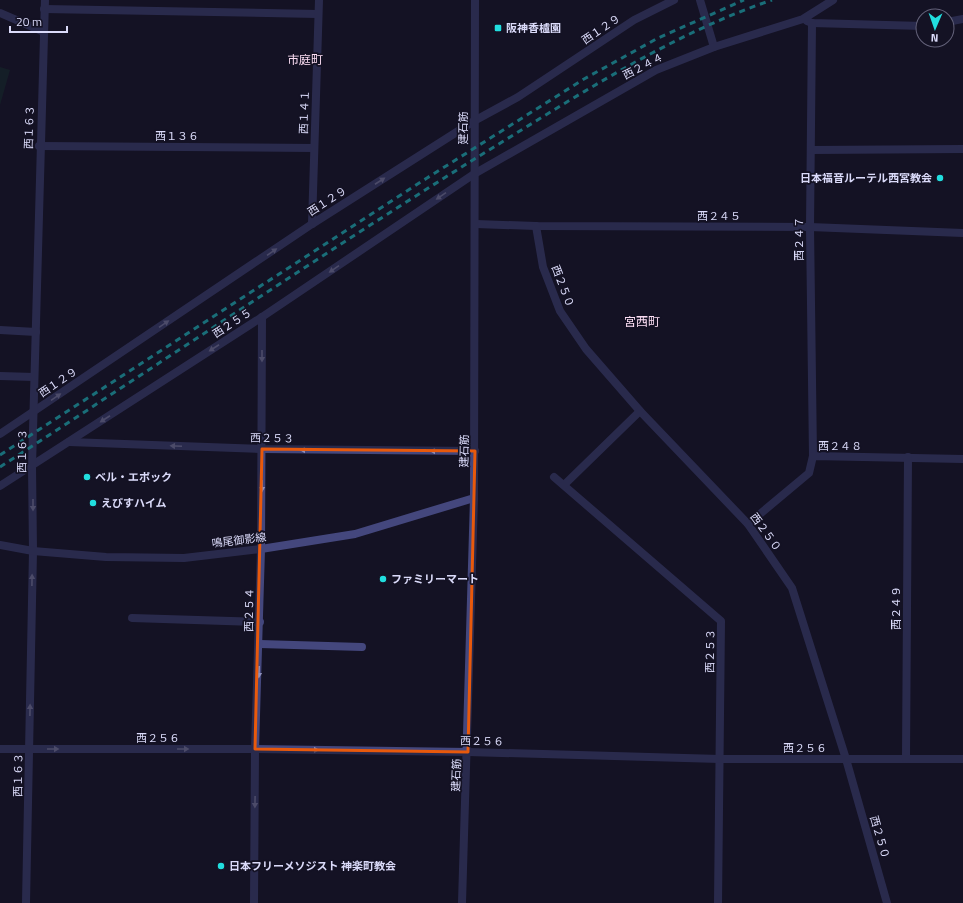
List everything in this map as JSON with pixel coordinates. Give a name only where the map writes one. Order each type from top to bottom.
[{"type":"street","name":"西１６３","points":[[26,903],[33,551],[32,466],[39,146],[45,0]]},
{"type":"street","name":"西１４１","points":[[312,224],[319,0]]},
{"type":"street","name":"建石筋","points":[[462,903],[468,752],[475,452],[476,224],[474,174],[474,0]]},
{"type":"street","name":"西１２９","points":[[0,434],[312,224],[474,121],[518,97],[634,20],[674,0]]},
{"type":"street","points":[[700,0],[714,47]]},
{"type":"street","name":"西２４４","points":[[474,174],[656,70],[714,47],[803,19],[833,0]]},
{"type":"street","points":[[44,9],[318,14]]},
{"type":"street","points":[[0,13],[44,32]]},
{"type":"street","points":[[803,19],[812,23],[915,26]]},
{"type":"street","name":"西２４７","points":[[812,23],[810,227],[813,456]]},
{"type":"street","name":"西１３６","points":[[39,146],[314,148]]},
{"type":"street","points":[[811,150],[963,149]]},
{"type":"street","name":"西２５５","points":[[0,486],[262,317],[474,174]]},
{"type":"street","name":"西２４５","points":[[476,224],[536,226],[810,227],[963,233]]},
{"type":"street","name":"西２５０","points":[[536,226],[543,267],[560,311],[586,349],[640,412],[748,524],[792,588],[846,759],[887,903]]},
{"type":"street","name":"西２５４","points":[[254,903],[255,749],[260,644],[262,317]]},
{"type":"street","points":[[0,330],[36,332]]},
{"type":"street","points":[[0,376],[34,377]]},
{"type":"street","points":[[564,485],[640,412]]},
{"type":"street","name":"西２５３","points":[[69,442],[262,449],[475,452]]},
{"type":"street","name":"西２４８","points":[[748,524],[809,473],[813,456],[963,459]]},
{"type":"street","name":"西２４９","points":[[906,759],[908,458]]},
{"type":"street","name":"西２５３","points":[[554,477],[721,620],[718,903]]},
{"type":"street","name":"鳴尾御影線","points":[[0,545],[33,551],[106,557],[184,558],[261,549],[355,534],[474,498]]},
{"type":"street","points":[[132,618],[260,622]]},
{"type":"street","points":[[260,644],[362,648]]},
{"type":"street","name":"西２５６","points":[[0,749],[255,749],[468,752],[720,759],[963,759]]},
{"type":"highlighted area","points":[[262,449],[475,451],[468,752],[255,749]]},
{"type":"green space","points":[[0,67],[10,70],[0,105]]},
{"type":"railway","points":[[0,455],[427,178],[584,79],[658,38],[744,0]]},
{"type":"railway","points":[[0,467],[356,234],[583,92],[694,32],[772,0]]},
{"type":"place","name":"阪神香櫨園","points":[[498,28]]},
{"type":"place","name":"日本福音ルーテル西宮教会","points":[[940,178]]},
{"type":"place","name":"ベル・エポック","points":[[87,477]]},
{"type":"place","name":"えびすハイム","points":[[93,503]]},
{"type":"place","name":"ファミリーマート","points":[[383,579]]},
{"type":"place","name":"日本フリーメソジスト 神楽町教会","points":[[221,866]]},
{"type":"district","name":"市庭町","points":[[305,60]]},
{"type":"district","name":"宮西町","points":[[642,322]]}]
